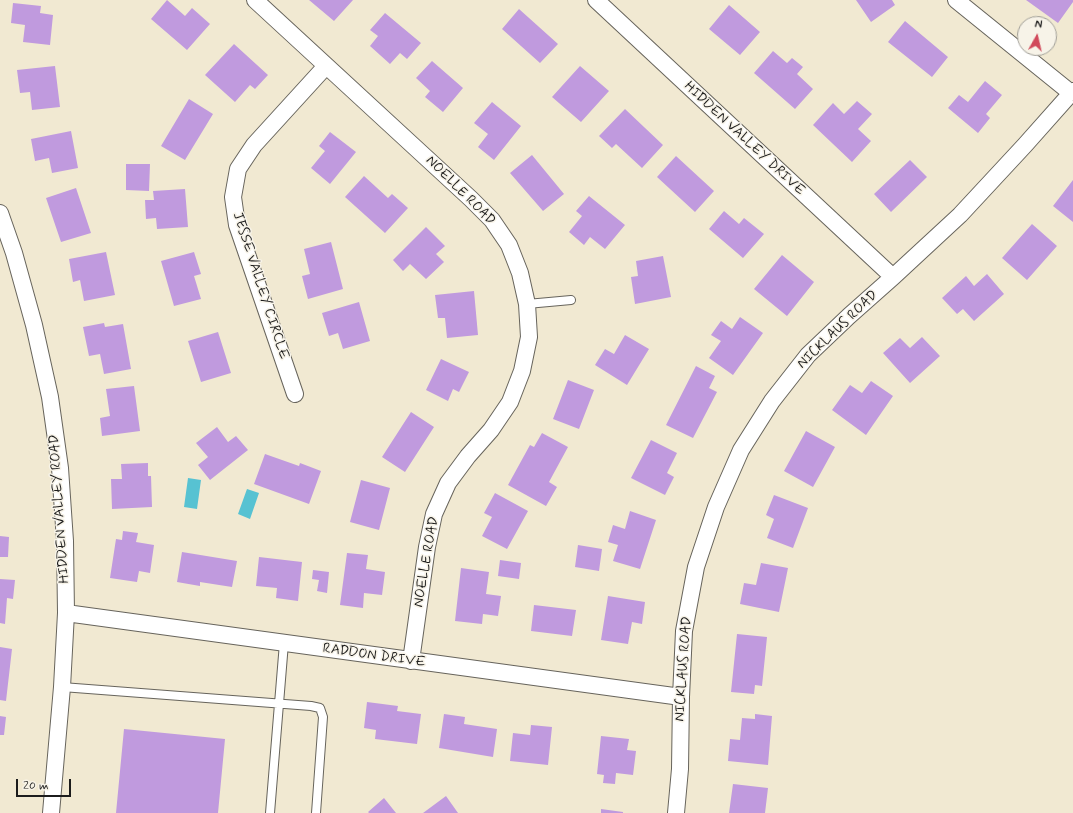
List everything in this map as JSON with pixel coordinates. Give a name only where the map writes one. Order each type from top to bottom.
[{"type":"street","name":"NOELLE ROAD","points":[[255,0],[472,199],[492,220],[509,245],[520,273],[527,304],[529,337],[522,371],[510,402],[491,430],[468,456],[448,484],[434,514],[427,547],[411,661]]},
{"type":"street","name":"HIDDEN VALLEY DRIVE","points":[[596,0],[893,277]]},
{"type":"street","points":[[956,0],[1072,92]]},
{"type":"street","name":"JESSE VALLEY CIRCLE","points":[[295,394],[237,224],[232,197],[238,169],[254,145],[326,66]]},
{"type":"street","name":"NICKLAUS ROAD","points":[[676,813],[680,769],[684,631],[696,567],[716,506],[741,450],[772,401],[808,355],[960,215],[1072,92]]},
{"type":"street","name":"HIDDEN VALLEY ROAD","points":[[0,212],[14,253],[34,325],[50,397],[60,468],[65,534],[66,613],[62,687],[51,813]]},
{"type":"street","name":"RADDON DRIVE","points":[[66,613],[681,697]]},
{"type":"lane","points":[[527,304],[571,300]]},
{"type":"lane","points":[[270,813],[284,643]]},
{"type":"lane","points":[[62,687],[311,706],[320,708],[323,717],[316,813]]},
{"type":"water","points":[[188,478],[201,480],[197,509],[184,507]]},
{"type":"water","points":[[247,489],[259,493],[250,519],[238,514]]},
{"type":"building","points":[[167,0],[185,16],[192,8],[210,24],[187,50],[151,19]]},
{"type":"building","points":[[309,0],[353,0],[334,21]]},
{"type":"building","points":[[856,0],[892,0],[895,5],[871,22]]},
{"type":"building","points":[[1026,0],[1073,0],[1058,23],[1057,16],[1048,16]]},
{"type":"building","points":[[13,3],[41,6],[40,13],[53,15],[50,45],[23,42],[25,25],[11,23]]},
{"type":"building","points":[[729,5],[760,32],[740,55],[709,29]]},
{"type":"building","points":[[519,9],[558,44],[540,63],[502,29]]},
{"type":"building","points":[[385,13],[421,43],[407,59],[400,53],[390,64],[370,46],[378,36],[370,30]]},
{"type":"building","points":[[905,21],[948,57],[932,77],[888,42]]},
{"type":"building","points":[[234,44],[268,75],[255,89],[250,85],[235,102],[205,75]]},
{"type":"building","points":[[773,51],[787,63],[792,58],[803,67],[797,74],[813,89],[795,109],[754,73]]},
{"type":"building","points":[[432,61],[463,88],[443,112],[425,97],[430,91],[416,78]]},
{"type":"building","points":[[55,66],[60,107],[32,110],[30,92],[20,93],[17,70]]},
{"type":"building","points":[[580,66],[609,91],[581,122],[552,97]]},
{"type":"building","points":[[985,81],[1002,95],[986,114],[990,118],[978,133],[948,108],[959,95],[968,102]]},
{"type":"building","points":[[189,99],[213,114],[185,160],[161,146]]},
{"type":"building","points":[[857,101],[872,114],[858,129],[871,141],[852,162],[813,125],[833,103],[844,114]]},
{"type":"building","points":[[492,102],[521,126],[494,160],[478,147],[488,134],[474,123]]},
{"type":"building","points":[[625,109],[663,145],[642,168],[616,144],[612,148],[599,136]]},
{"type":"building","points":[[71,131],[78,168],[52,173],[49,158],[35,161],[31,139]]},
{"type":"building","points":[[330,132],[356,152],[330,184],[311,168],[325,151],[319,146]]},
{"type":"building","points":[[532,155],[564,194],[543,211],[510,173]]},
{"type":"building","points":[[676,156],[714,191],[695,212],[657,177]]},
{"type":"building","points":[[910,160],[927,177],[891,212],[874,194]]},
{"type":"building","points":[[126,164],[150,164],[149,191],[126,190]]},
{"type":"building","points":[[364,176],[388,198],[392,194],[408,208],[385,233],[345,197]]},
{"type":"building","points":[[1073,180],[1073,222],[1053,206]]},
{"type":"building","points":[[76,188],[91,233],[61,242],[46,198]]},
{"type":"building","points":[[185,189],[188,227],[157,229],[156,218],[146,219],[145,200],[154,200],[153,191]]},
{"type":"building","points":[[589,196],[625,225],[605,249],[590,237],[584,245],[569,232],[582,216],[576,211]]},
{"type":"building","points":[[724,211],[739,224],[744,218],[764,234],[743,258],[709,229]]},
{"type":"building","points":[[1032,224],[1057,246],[1027,280],[1002,258]]},
{"type":"building","points":[[426,227],[445,246],[436,254],[444,262],[426,279],[410,264],[403,271],[393,260]]},
{"type":"building","points":[[331,242],[343,289],[308,299],[302,276],[310,274],[304,249]]},
{"type":"building","points":[[106,252],[115,295],[84,301],[80,280],[73,282],[69,259]]},
{"type":"building","points":[[194,252],[201,274],[194,276],[201,299],[174,306],[161,261]]},
{"type":"building","points":[[782,255],[814,282],[787,316],[754,289]]},
{"type":"building","points":[[663,256],[671,297],[635,304],[631,277],[638,276],[636,261]]},
{"type":"building","points":[[987,274],[1004,294],[974,321],[963,309],[957,314],[942,298],[966,276],[974,286]]},
{"type":"building","points":[[474,291],[478,335],[447,338],[445,318],[438,318],[435,295]]},
{"type":"building","points":[[359,302],[370,341],[343,349],[338,333],[329,336],[322,313]]},
{"type":"building","points":[[740,317],[763,333],[733,375],[709,358],[721,341],[711,335],[721,321],[732,329]]},
{"type":"building","points":[[104,323],[105,327],[123,324],[131,369],[104,374],[100,354],[89,356],[83,327]]},
{"type":"building","points":[[218,332],[231,373],[201,382],[188,341]]},
{"type":"building","points":[[625,335],[649,349],[627,385],[595,365],[605,349],[614,354]]},
{"type":"building","points":[[922,337],[940,356],[910,383],[883,353],[900,338],[910,348]]},
{"type":"building","points":[[441,359],[469,372],[459,392],[453,389],[448,401],[426,390]]},
{"type":"building","points":[[696,366],[715,376],[709,388],[717,392],[693,438],[666,425]]},
{"type":"building","points":[[568,380],[594,390],[579,429],[553,419]]},
{"type":"building","points":[[871,381],[893,396],[866,435],[832,410],[850,385],[862,393]]},
{"type":"building","points":[[134,386],[140,431],[102,436],[100,418],[110,416],[106,389]]},
{"type":"building","points":[[411,412],[434,427],[405,472],[382,457]]},
{"type":"building","points":[[217,427],[228,442],[236,436],[248,450],[210,480],[198,465],[208,457],[196,443]]},
{"type":"building","points":[[806,431],[835,447],[813,487],[784,471]]},
{"type":"building","points":[[542,433],[568,447],[549,482],[557,487],[546,506],[508,485],[530,445],[534,447]]},
{"type":"building","points":[[651,440],[677,453],[667,473],[674,477],[665,495],[631,478]]},
{"type":"building","points":[[265,454],[299,466],[300,463],[321,471],[309,504],[254,484]]},
{"type":"building","points":[[148,463],[148,476],[151,476],[152,507],[112,509],[111,479],[122,479],[121,464]]},
{"type":"building","points":[[361,480],[390,488],[379,530],[350,522]]},
{"type":"building","points":[[495,493],[528,511],[507,549],[482,536],[492,517],[484,513]]},
{"type":"building","points":[[774,495],[808,508],[793,548],[767,538],[774,519],[766,515]]},
{"type":"building","points":[[630,511],[656,520],[640,569],[613,561],[618,545],[608,542],[613,525],[625,529]]},
{"type":"building","points":[[123,531],[138,533],[136,542],[154,545],[150,573],[139,571],[137,582],[110,578],[116,539],[122,540]]},
{"type":"building","points":[[0,536],[9,537],[8,557],[0,557]]},
{"type":"building","points":[[578,545],[602,549],[599,571],[575,567]]},
{"type":"building","points":[[182,552],[237,561],[232,587],[200,582],[200,586],[177,582]]},
{"type":"building","points":[[347,553],[368,555],[366,569],[385,572],[382,595],[364,593],[363,608],[340,605]]},
{"type":"building","points":[[259,557],[302,562],[298,601],[276,598],[277,588],[256,586]]},
{"type":"building","points":[[500,560],[521,563],[519,579],[498,576]]},
{"type":"building","points":[[761,563],[788,568],[779,612],[740,604],[744,583],[756,585]]},
{"type":"building","points":[[461,568],[489,572],[486,594],[501,596],[498,616],[483,614],[482,624],[455,621]]},
{"type":"building","points":[[313,570],[329,572],[327,593],[317,591],[319,580],[312,579]]},
{"type":"building","points":[[0,579],[15,580],[13,599],[7,598],[5,624],[0,623]]},
{"type":"building","points":[[608,596],[645,602],[642,624],[632,622],[628,644],[601,640]]},
{"type":"building","points":[[534,605],[576,610],[572,636],[531,631]]},
{"type":"building","points":[[737,634],[767,637],[762,686],[755,685],[754,694],[731,692]]},
{"type":"building","points":[[0,647],[12,649],[6,701],[0,700]]},
{"type":"building","points":[[367,702],[398,706],[397,711],[421,714],[417,744],[375,739],[376,730],[364,728]]},
{"type":"building","points":[[444,714],[465,717],[464,724],[497,729],[493,757],[439,748]]},
{"type":"building","points":[[755,714],[772,716],[768,765],[728,761],[730,739],[740,740],[742,718],[755,719]]},
{"type":"building","points":[[0,716],[6,717],[4,735],[0,735]]},
{"type":"building","points":[[531,725],[552,727],[548,765],[510,761],[513,733],[530,735]]},
{"type":"building","points":[[124,729],[225,739],[218,813],[116,813]]},
{"type":"building","points":[[601,736],[629,739],[627,750],[636,751],[633,775],[616,773],[615,784],[603,783],[604,775],[597,774]]},
{"type":"building","points":[[733,784],[768,788],[765,813],[729,813]]},
{"type":"building","points":[[446,796],[458,813],[423,813]]},
{"type":"building","points":[[384,798],[396,813],[368,812]]},
{"type":"building","points":[[601,809],[623,812],[623,813],[601,813]]}]
